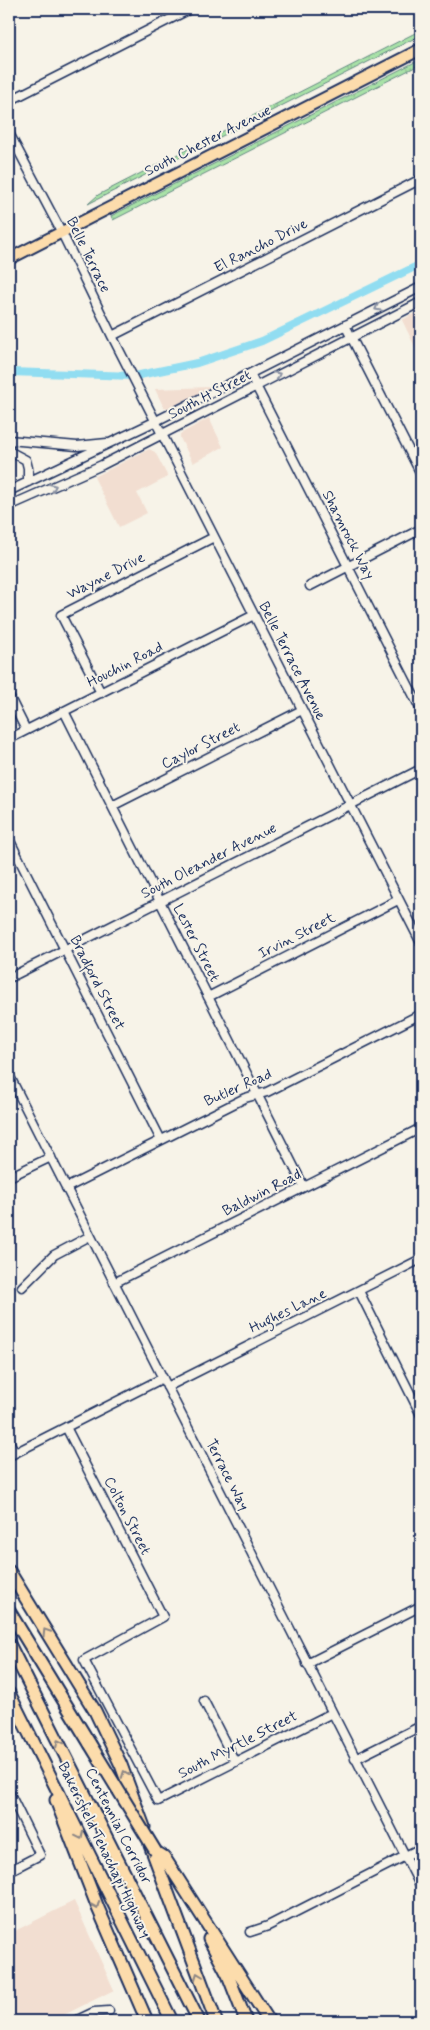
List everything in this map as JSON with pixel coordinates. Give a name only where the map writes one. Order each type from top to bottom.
[{"type":"highway","points":[[9,1571],[89,1701],[118,1757],[187,1949],[216,2021]]},
{"type":"highway","points":[[9,1611],[156,1852],[269,2021]]},
{"type":"highway","name":"Centennial Corridor","points":[[9,1644],[200,2021]]},
{"type":"highway","name":"Bakersfield Tehachapi Highway","points":[[9,1693],[172,2021]]},
{"type":"highway","points":[[35,1745],[85,1878],[147,2021]]},
{"type":"highway","points":[[193,1908],[217,1954],[246,2021]]},
{"type":"main road","name":"South Chester Avenue","points":[[9,260],[421,49]]},
{"type":"street","points":[[9,101],[190,9]]},
{"type":"street","name":"Belle Terrace","points":[[9,133],[62,233],[140,390]]},
{"type":"street","name":"El Rancho Drive","points":[[112,336],[421,179]]},
{"type":"street","name":"South H Street","points":[[9,491],[114,442],[421,287]]},
{"type":"street","name":"South H Street","points":[[9,506],[74,478],[163,434],[421,302]]},
{"type":"street","points":[[345,325],[421,474]]},
{"type":"street","name":"Shamrock Way","points":[[250,374],[421,710]]},
{"type":"street","name":"Belle Terrace Avenue","points":[[140,390],[421,943]]},
{"type":"street","points":[[9,440],[77,446],[114,442]]},
{"type":"street","points":[[9,451],[26,460],[28,482]]},
{"type":"street","points":[[310,586],[421,529]]},
{"type":"street","name":"Wayne Drive","points":[[100,692],[61,615],[214,536]]},
{"type":"street","name":"Houchin Road","points":[[9,739],[254,615]]},
{"type":"street","points":[[9,696],[26,730]]},
{"type":"street","name":"Caylor Street","points":[[112,806],[302,710]]},
{"type":"street","name":"Lester Street","points":[[64,711],[304,1187]]},
{"type":"street","name":"South Oleander Avenue","points":[[9,978],[421,769]]},
{"type":"street","name":"Bradford Street","points":[[9,839],[161,1140]]},
{"type":"street","name":"Irvin Street","points":[[208,996],[398,900]]},
{"type":"street","name":"Butler Road","points":[[66,1188],[245,1098],[267,1092],[421,1014]]},
{"type":"street","name":"Terrace Way","points":[[9,1074],[421,1887]]},
{"type":"street","name":"Baldwin Road","points":[[114,1283],[421,1128]]},
{"type":"street","points":[[9,1177],[51,1157]]},
{"type":"street","points":[[22,1287],[54,1255],[90,1236]]},
{"type":"street","name":"Hughes Lane","points":[[167,1387],[421,1259]]},
{"type":"street","points":[[359,1291],[421,1415]]},
{"type":"street","points":[[9,1441],[12,1455],[163,1378]]},
{"type":"street","name":"Colton Street","points":[[66,1427],[163,1617],[84,1660],[158,1801]]},
{"type":"street","points":[[307,1664],[421,1606]]},
{"type":"street","points":[[204,1701],[235,1762]]},
{"type":"street","name":"South Myrtle Street","points":[[158,1801],[332,1713]]},
{"type":"street","points":[[355,1759],[421,1726]]},
{"type":"street","points":[[9,1792],[40,1855],[9,1871]]},
{"type":"street","points":[[250,1932],[268,1926],[421,1848]]},
{"type":"street","points":[[75,2021],[94,2012],[109,2011]]},
{"type":"shaded area","points":[[421,310],[421,351],[418,353],[402,320]]},
{"type":"shaded area","points":[[211,387],[171,409],[164,408],[155,389]]},
{"type":"shaded area","points":[[209,418],[223,447],[193,463],[180,438],[180,434]]},
{"type":"shaded area","points":[[149,449],[155,452],[168,477],[137,493],[147,513],[119,527],[94,477]]},
{"type":"shaded area","points":[[74,1901],[114,1990],[52,2021],[9,2021],[9,1930],[11,1933]]},
{"type":"green space","points":[[421,30],[421,35],[88,204],[98,195]]},
{"type":"green space","points":[[421,59],[421,64],[113,220],[111,216]]},
{"type":"waterway","points":[[9,372],[135,376],[197,363],[262,341],[421,264]]}]
